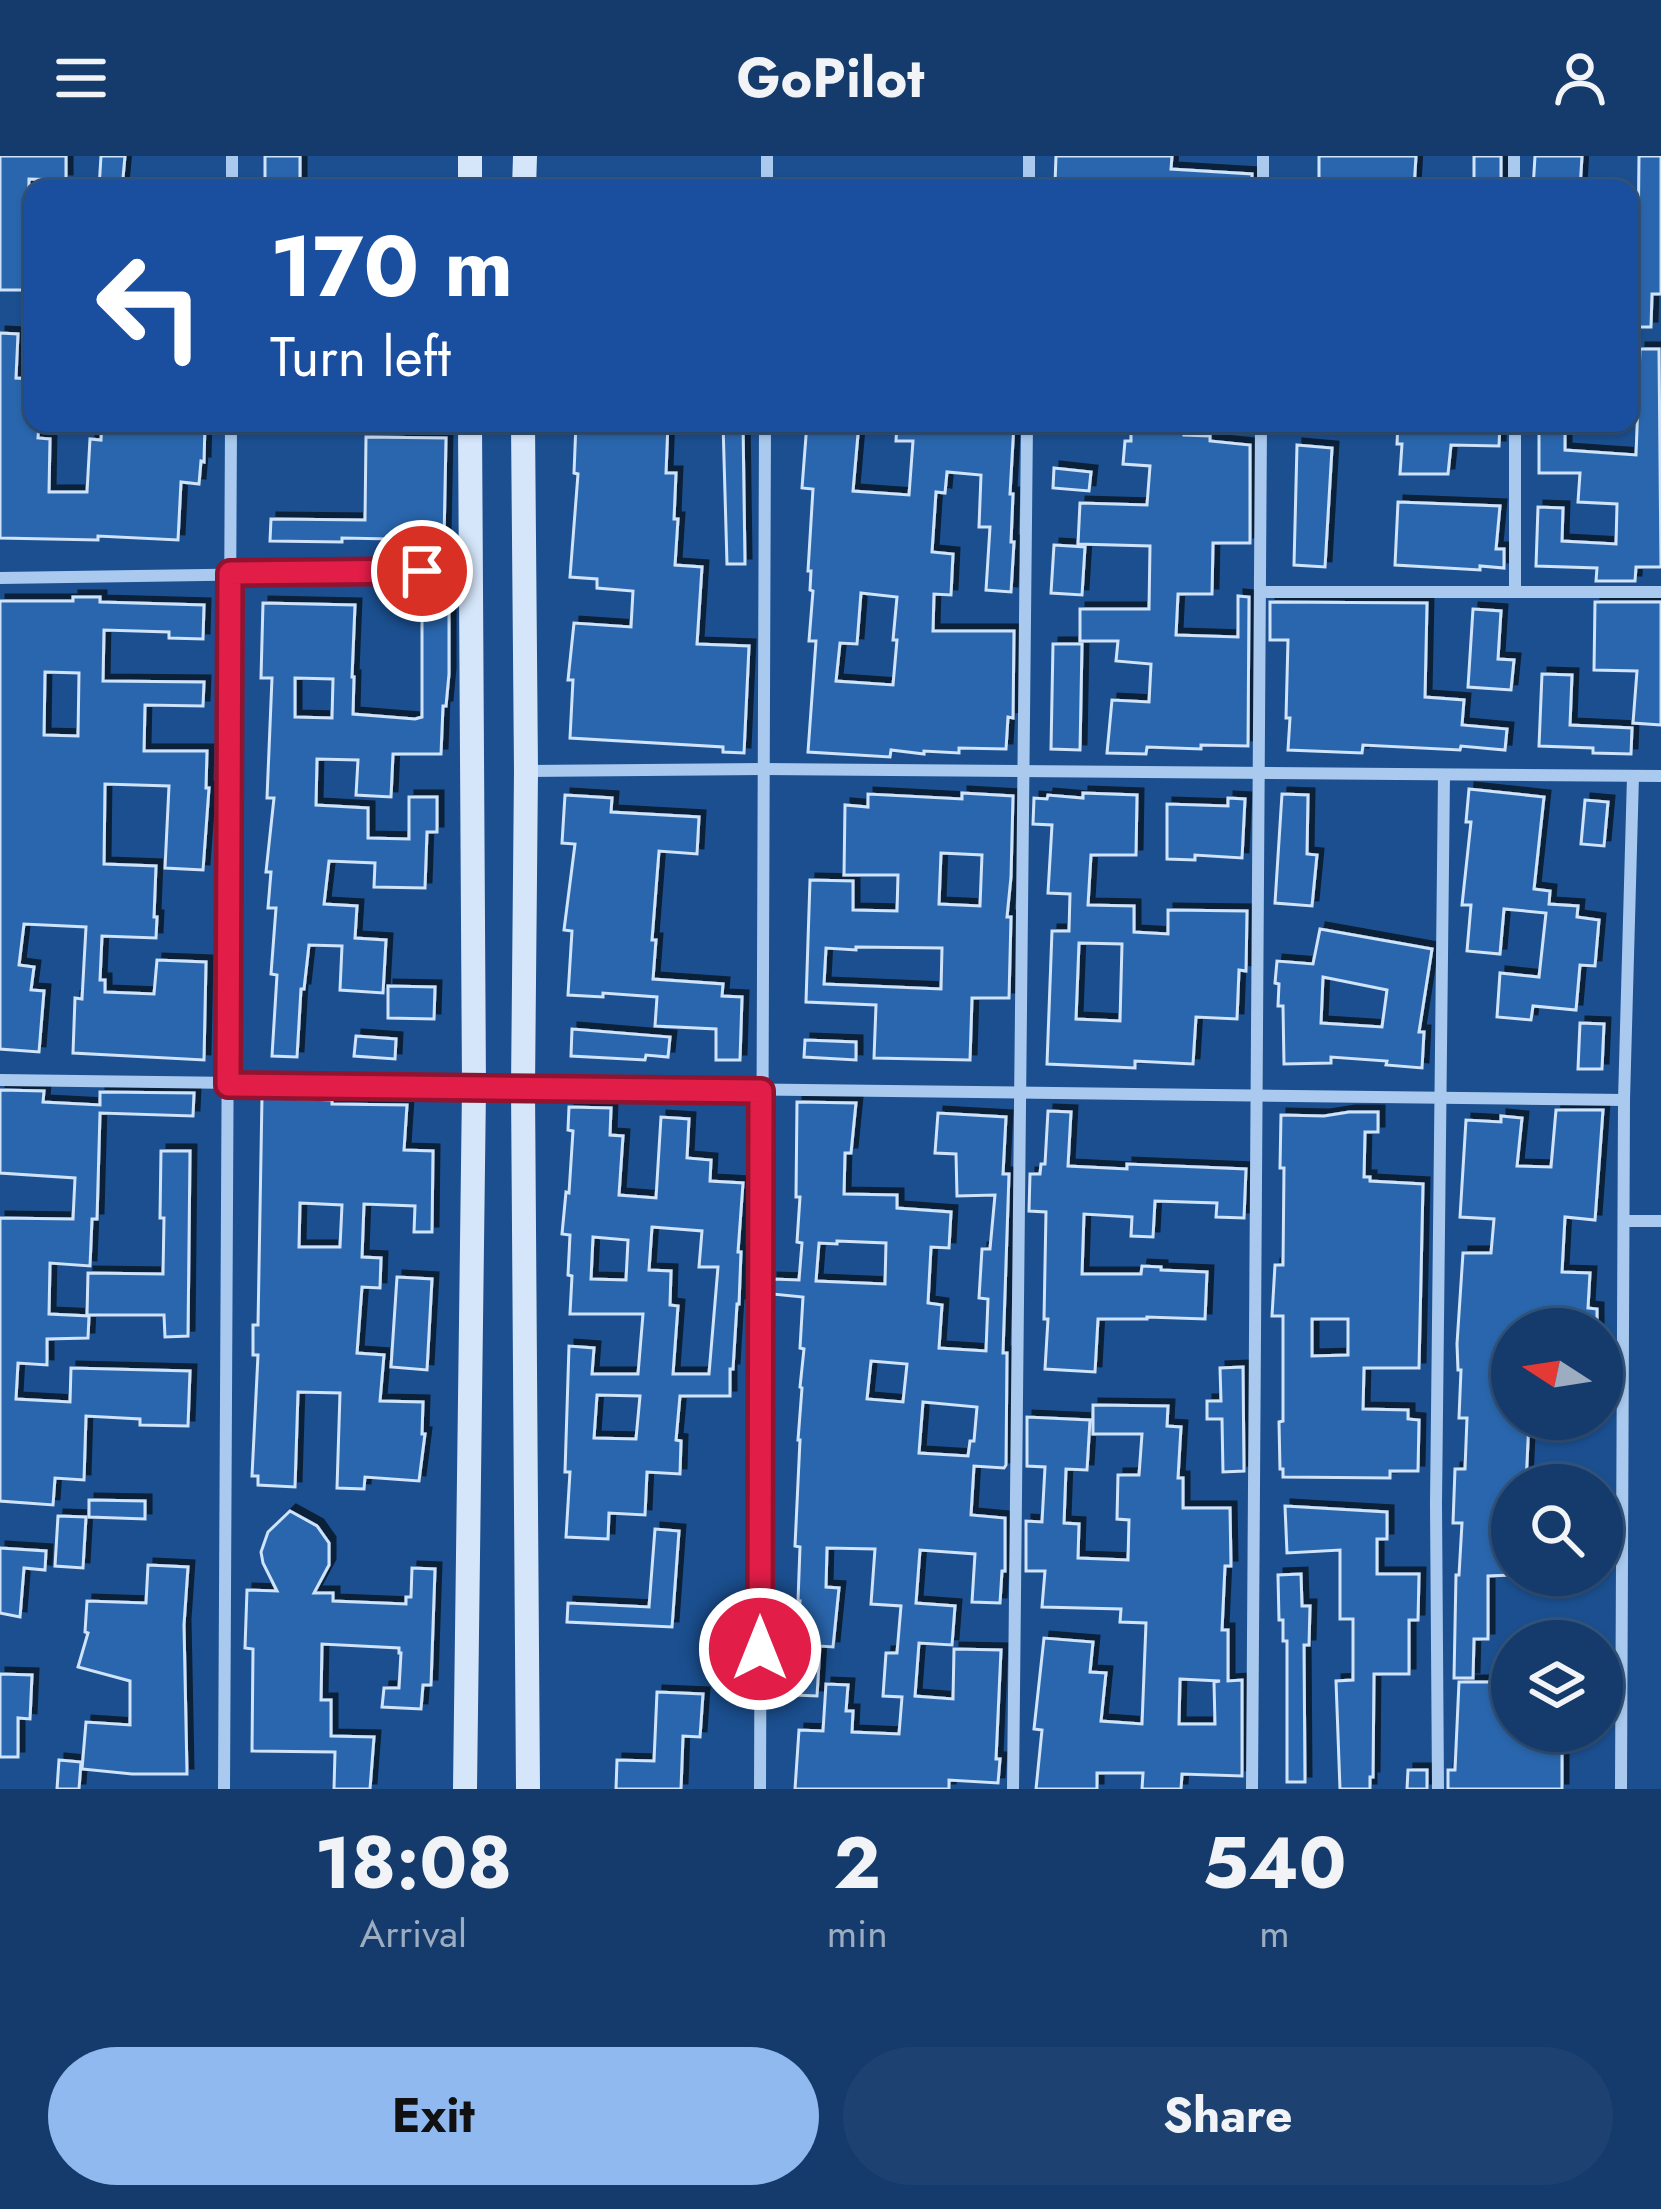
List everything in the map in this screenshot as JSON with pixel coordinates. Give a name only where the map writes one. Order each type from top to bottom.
[{"type":"main road","points":[[465,1789],[474,1088],[470,432]]},
{"type":"main road","points":[[523,432],[528,1789]]},
{"type":"street","points":[[224,1789],[231,432]]},
{"type":"street","points":[[760,1789],[765,432]]},
{"type":"street","points":[[1013,1789],[1027,432]]},
{"type":"street","points":[[1252,1789],[1261,432]]},
{"type":"street","points":[[1515,432],[1515,591]]},
{"type":"street","points":[[0,578],[470,571]]},
{"type":"street","points":[[1260,592],[1661,592]]},
{"type":"street","points":[[526,771],[1661,776]]},
{"type":"street","points":[[1438,1789],[1436,1504],[1444,775]]},
{"type":"street","points":[[1622,1789],[1624,1100],[1633,776]]},
{"type":"street","points":[[0,1080],[1624,1100]]},
{"type":"street","points":[[1625,1221],[1661,1221]]},
{"type":"building","points":[[0,156],[66,156],[66,180],[24,180],[24,290],[0,290]]},
{"type":"building","points":[[101,156],[125,156],[123,180],[100,180]]},
{"type":"building","points":[[265,156],[300,156],[300,180],[265,180]]},
{"type":"building","points":[[1056,156],[1172,156],[1171,169],[1252,174],[1252,180],[1055,180]]},
{"type":"building","points":[[1319,156],[1416,156],[1415,180],[1319,180]]},
{"type":"building","points":[[1474,156],[1501,156],[1501,180],[1474,180]]},
{"type":"building","points":[[1535,156],[1582,156],[1581,180],[1534,180]]},
{"type":"building","points":[[1639,156],[1661,156],[1661,294],[1652,294],[1651,327],[1638,327]]},
{"type":"building","points":[[0,333],[18,334],[16,378],[24,378],[24,432],[38,432],[38,438],[50,439],[49,492],[87,492],[90,439],[101,440],[102,432],[205,432],[199,484],[181,482],[178,540],[0,538]]},
{"type":"building","points":[[1640,349],[1659,349],[1661,567],[1636,567],[1635,581],[1596,581],[1597,568],[1536,566],[1538,507],[1563,508],[1562,541],[1616,544],[1617,504],[1578,502],[1580,473],[1539,473],[1539,432],[1565,432],[1565,450],[1636,455]]},
{"type":"building","points":[[576,432],[668,432],[666,473],[676,473],[675,565],[702,567],[697,644],[749,646],[744,753],[723,752],[723,747],[570,738],[573,680],[568,680],[574,623],[631,627],[633,591],[597,588],[597,579],[570,577],[578,474],[574,473]]},
{"type":"building","points":[[723,432],[743,432],[745,564],[727,564]]},
{"type":"building","points":[[806,432],[858,432],[853,491],[909,495],[913,441],[896,441],[896,432],[1013,432],[1011,592],[986,590],[990,527],[979,527],[981,475],[947,472],[945,493],[936,492],[932,552],[953,554],[951,595],[934,594],[933,631],[1014,631],[1013,718],[1008,717],[1006,749],[959,748],[959,753],[924,754],[891,750],[890,757],[808,752],[816,641],[809,641],[813,489],[802,488]],"holes":[[[861,593],[897,597],[893,640],[897,640],[893,685],[836,681],[840,643],[857,644]]]},
{"type":"building","points":[[1131,432],[1184,432],[1210,436],[1210,441],[1250,445],[1250,543],[1213,543],[1212,594],[1178,594],[1176,635],[1238,637],[1238,596],[1249,597],[1248,746],[1147,747],[1146,754],[1107,753],[1112,700],[1149,702],[1151,664],[1116,661],[1118,641],[1080,641],[1080,609],[1149,609],[1150,546],[1078,544],[1080,503],[1147,505],[1150,466],[1123,464],[1125,441],[1131,441]]},
{"type":"building","points":[[1398,432],[1500,432],[1499,446],[1451,445],[1448,474],[1400,474],[1402,444],[1397,444]]},
{"type":"building","points":[[366,437],[446,438],[444,540],[270,541],[271,519],[365,520]]},
{"type":"building","points":[[1297,445],[1332,448],[1325,567],[1294,565]]},
{"type":"building","points":[[1054,468],[1091,472],[1089,491],[1053,488]]},
{"type":"building","points":[[1398,502],[1500,506],[1496,549],[1504,549],[1504,568],[1395,565]]},
{"type":"building","points":[[1054,545],[1085,547],[1082,595],[1051,593]]},
{"type":"building","points":[[405,593],[449,593],[449,674],[441,754],[393,754],[391,797],[356,795],[358,760],[317,759],[316,805],[368,808],[368,838],[409,839],[409,797],[437,797],[437,832],[427,832],[425,888],[374,887],[375,863],[329,861],[324,904],[357,906],[355,938],[386,940],[383,993],[340,990],[342,946],[309,945],[297,1057],[272,1056],[276,908],[268,908],[271,872],[266,872],[274,798],[267,798],[272,678],[261,678],[263,603],[355,605],[353,714],[415,719],[422,717],[422,613],[405,613]],"holes":[[[295,678],[333,679],[332,718],[295,717]]]},
{"type":"building","points":[[73,597],[100,597],[100,602],[204,605],[203,639],[169,638],[169,632],[104,630],[103,681],[204,682],[203,706],[145,705],[144,751],[207,751],[209,788],[203,870],[165,868],[169,786],[105,784],[104,864],[156,866],[157,917],[156,938],[102,936],[100,980],[105,980],[105,992],[154,994],[157,960],[206,962],[204,1060],[73,1053],[75,998],[82,999],[86,927],[24,924],[19,965],[34,967],[31,990],[44,991],[39,1052],[0,1049],[0,601],[73,601]],"holes":[[[45,672],[79,673],[78,736],[44,735]]]},
{"type":"building","points":[[1270,602],[1427,603],[1425,697],[1464,700],[1462,725],[1507,729],[1505,750],[1363,745],[1362,753],[1288,750],[1288,640],[1270,640]]},
{"type":"building","points":[[1595,602],[1661,602],[1661,725],[1633,723],[1637,671],[1594,670]]},
{"type":"building","points":[[1473,609],[1501,611],[1498,659],[1514,660],[1511,690],[1468,687]]},
{"type":"building","points":[[1053,644],[1082,644],[1080,750],[1051,749]]},
{"type":"building","points":[[1542,674],[1572,675],[1570,725],[1632,728],[1631,754],[1539,746]]},
{"type":"building","points":[[1469,789],[1544,797],[1534,889],[1550,891],[1549,904],[1578,906],[1577,917],[1599,920],[1595,966],[1580,965],[1576,1010],[1533,1006],[1531,1020],[1497,1017],[1500,973],[1539,977],[1546,913],[1504,909],[1500,954],[1467,951],[1471,905],[1462,905],[1471,822],[1466,822]]},
{"type":"building","points":[[962,793],[1013,796],[1007,917],[1011,917],[1009,998],[972,998],[970,1060],[874,1058],[876,1005],[806,1002],[810,880],[853,881],[853,910],[897,911],[898,875],[844,875],[845,805],[868,807],[868,794],[962,799]],"holes":[[[941,853],[982,855],[980,906],[939,904]],[[826,948],[942,948],[941,989],[824,984]]]},
{"type":"building","points":[[1083,793],[1137,795],[1136,855],[1091,855],[1088,905],[1134,906],[1134,932],[1168,934],[1168,910],[1247,911],[1246,971],[1239,970],[1237,1019],[1196,1017],[1193,1064],[1135,1061],[1135,1068],[1047,1064],[1052,931],[1069,931],[1070,894],[1048,893],[1052,825],[1033,824],[1034,798],[1083,798]],"holes":[[[1079,943],[1122,944],[1120,1021],[1076,1019]]]},
{"type":"building","points":[[1282,794],[1308,795],[1307,854],[1317,855],[1312,906],[1275,903]]},
{"type":"building","points":[[565,795],[612,798],[611,812],[699,817],[697,854],[659,851],[653,979],[723,984],[722,996],[742,997],[740,1060],[716,1060],[716,1029],[655,1026],[657,997],[568,995],[572,931],[564,930],[575,844],[562,843]]},
{"type":"building","points":[[1228,798],[1245,799],[1242,858],[1195,855],[1195,860],[1167,859],[1167,804],[1228,806]]},
{"type":"building","points":[[1585,800],[1608,802],[1604,846],[1581,844]]},
{"type":"building","points":[[1320,929],[1432,949],[1419,1032],[1424,1032],[1422,1068],[1331,1057],[1331,1063],[1284,1064],[1277,961],[1313,964]],"holes":[[[1323,977],[1387,990],[1382,1027],[1321,1023]]]},
{"type":"building","points":[[388,986],[435,987],[434,1019],[388,1018]]},
{"type":"building","points":[[1580,1023],[1604,1024],[1602,1069],[1578,1069]]},
{"type":"building","points":[[572,1029],[670,1037],[668,1057],[571,1056]]},
{"type":"building","points":[[356,1036],[396,1039],[395,1059],[354,1056]]},
{"type":"building","points":[[805,1040],[856,1042],[856,1060],[804,1057]]},
{"type":"building","points":[[0,1090],[44,1091],[43,1102],[100,1105],[100,1092],[194,1093],[193,1116],[100,1113],[97,1219],[92,1219],[90,1266],[50,1263],[49,1314],[89,1316],[88,1338],[47,1339],[47,1365],[18,1363],[16,1399],[70,1402],[71,1368],[190,1371],[188,1426],[140,1425],[140,1419],[86,1416],[84,1480],[55,1478],[53,1505],[0,1501],[0,1218],[73,1219],[75,1178],[0,1173]]},
{"type":"building","points":[[262,1097],[407,1105],[404,1150],[433,1151],[432,1232],[414,1232],[415,1206],[364,1204],[362,1257],[381,1258],[380,1288],[362,1287],[357,1353],[384,1355],[380,1401],[423,1402],[425,1434],[419,1481],[365,1477],[364,1489],[337,1488],[340,1393],[298,1392],[295,1487],[258,1485],[258,1476],[252,1476],[258,1355],[253,1355],[253,1325],[258,1325]],"holes":[[[300,1203],[342,1205],[340,1247],[299,1247]]]},
{"type":"building","points":[[797,1102],[856,1103],[851,1153],[845,1153],[844,1194],[897,1195],[897,1208],[951,1212],[949,1248],[931,1247],[928,1303],[942,1305],[939,1348],[986,1351],[988,1299],[979,1298],[982,1249],[990,1249],[995,1195],[957,1196],[956,1154],[935,1153],[938,1113],[1006,1117],[1006,1465],[974,1466],[971,1515],[1005,1518],[1000,1603],[972,1602],[975,1554],[920,1550],[916,1603],[955,1606],[952,1645],[919,1643],[915,1696],[953,1699],[954,1649],[1001,1650],[998,1783],[949,1780],[949,1789],[795,1789],[799,1730],[823,1731],[826,1684],[848,1685],[846,1711],[853,1711],[852,1732],[899,1734],[902,1697],[883,1696],[886,1653],[897,1653],[901,1606],[871,1604],[875,1549],[827,1548],[826,1587],[839,1588],[833,1647],[820,1646],[817,1696],[795,1695],[803,1297],[772,1294],[772,1279],[799,1280],[802,1243],[797,1242],[800,1197],[796,1197]],"holes":[[[819,1243],[886,1243],[885,1284],[816,1281]],[[871,1361],[907,1364],[903,1402],[867,1399]],[[923,1402],[977,1407],[968,1456],[919,1453]]]},
{"type":"building","points":[[569,1107],[611,1108],[610,1135],[623,1136],[619,1195],[656,1198],[661,1117],[689,1119],[687,1158],[711,1160],[710,1181],[743,1183],[730,1396],[680,1396],[676,1440],[681,1441],[680,1474],[647,1472],[645,1515],[609,1513],[608,1539],[566,1537],[569,1346],[594,1348],[592,1374],[638,1374],[643,1314],[570,1314],[570,1235],[562,1234],[573,1131],[568,1130]],"holes":[[[652,1227],[702,1231],[699,1267],[718,1267],[709,1374],[673,1374],[678,1306],[670,1305],[671,1271],[649,1270]],[[593,1237],[628,1240],[626,1280],[591,1279]],[[597,1395],[640,1396],[636,1439],[594,1438]]]},
{"type":"building","points":[[1556,1110],[1603,1110],[1595,1220],[1565,1217],[1562,1272],[1590,1273],[1588,1308],[1491,1308],[1491,1440],[1528,1440],[1527,1464],[1491,1464],[1488,1639],[1474,1639],[1473,1678],[1454,1678],[1462,1523],[1453,1523],[1455,1469],[1465,1469],[1467,1418],[1459,1418],[1457,1344],[1463,1253],[1491,1253],[1494,1219],[1460,1217],[1466,1120],[1522,1118],[1517,1166],[1551,1167]]},
{"type":"building","points":[[1048,1111],[1071,1112],[1068,1166],[1246,1169],[1244,1218],[1216,1217],[1217,1203],[1155,1201],[1153,1237],[1131,1236],[1132,1217],[1084,1214],[1082,1274],[1141,1274],[1142,1266],[1207,1272],[1205,1319],[1098,1319],[1095,1372],[1045,1369],[1046,1212],[1029,1211],[1030,1174],[1040,1174],[1045,1164]]},
{"type":"building","points":[[1378,1112],[1378,1132],[1365,1132],[1364,1177],[1423,1184],[1419,1368],[1364,1368],[1363,1409],[1408,1410],[1408,1419],[1419,1420],[1418,1471],[1390,1471],[1390,1478],[1283,1477],[1280,1469],[1283,1316],[1272,1316],[1275,1265],[1283,1265],[1281,1115]],"holes":[[[1312,1319],[1348,1319],[1348,1355],[1312,1356]]]},
{"type":"building","points":[[161,1151],[190,1151],[188,1336],[165,1337],[164,1315],[87,1315],[88,1273],[163,1274]]},
{"type":"building","points":[[397,1277],[432,1279],[427,1370],[391,1367]]},
{"type":"building","points":[[1243,1367],[1244,1471],[1223,1472],[1222,1419],[1207,1419],[1207,1401],[1221,1401],[1220,1368]]},
{"type":"building","points":[[1093,1405],[1168,1406],[1167,1426],[1181,1427],[1178,1478],[1183,1478],[1183,1508],[1230,1508],[1231,1566],[1225,1566],[1222,1630],[1228,1630],[1228,1681],[1242,1680],[1242,1776],[1182,1774],[1181,1789],[1142,1789],[1143,1773],[1097,1773],[1097,1789],[1036,1789],[1042,1730],[1034,1729],[1044,1638],[1093,1642],[1090,1672],[1106,1673],[1101,1721],[1142,1724],[1146,1623],[1120,1622],[1121,1609],[1042,1607],[1045,1571],[1026,1571],[1026,1521],[1042,1522],[1045,1467],[1027,1466],[1027,1417],[1090,1420],[1087,1470],[1066,1469],[1064,1523],[1079,1524],[1078,1558],[1128,1560],[1129,1520],[1117,1519],[1118,1475],[1139,1475],[1142,1434],[1093,1434]],"holes":[[[1180,1679],[1220,1681],[1214,1682],[1215,1724],[1179,1724]]]},
{"type":"building","points":[[89,1500],[145,1501],[145,1519],[89,1517]]},
{"type":"building","points":[[1285,1506],[1387,1512],[1387,1539],[1377,1539],[1377,1574],[1419,1574],[1418,1620],[1409,1620],[1409,1674],[1374,1674],[1370,1789],[1340,1789],[1336,1681],[1353,1680],[1353,1619],[1340,1619],[1340,1550],[1287,1553]]},
{"type":"building","points":[[290,1511],[317,1526],[329,1543],[329,1565],[314,1593],[333,1593],[333,1601],[406,1604],[406,1597],[411,1597],[412,1568],[435,1569],[431,1685],[423,1685],[421,1709],[382,1707],[384,1688],[399,1688],[399,1648],[322,1644],[321,1700],[331,1700],[331,1736],[374,1737],[370,1789],[334,1789],[335,1752],[252,1751],[253,1649],[245,1648],[247,1590],[277,1591],[261,1552],[268,1532]]},
{"type":"building","points":[[58,1516],[86,1517],[83,1568],[55,1566]]},
{"type":"building","points":[[655,1529],[679,1531],[672,1627],[567,1622],[568,1603],[649,1607]]},
{"type":"building","points":[[0,1548],[46,1551],[45,1570],[24,1568],[20,1617],[0,1613]]},
{"type":"building","points":[[148,1565],[188,1567],[184,1625],[187,1774],[82,1769],[86,1722],[130,1725],[130,1681],[78,1667],[88,1633],[87,1601],[146,1603]]},
{"type":"building","points":[[1301,1574],[1302,1606],[1310,1606],[1309,1645],[1304,1645],[1305,1782],[1287,1782],[1287,1641],[1283,1641],[1283,1620],[1279,1620],[1278,1575]]},
{"type":"building","points":[[0,1674],[32,1675],[30,1719],[18,1718],[18,1757],[0,1757]]},
{"type":"building","points":[[1459,1682],[1491,1682],[1491,1752],[1562,1752],[1562,1789],[1448,1789],[1448,1770],[1455,1770]]},
{"type":"building","points":[[657,1692],[703,1694],[700,1737],[683,1736],[681,1789],[616,1789],[617,1760],[654,1761]]},
{"type":"building","points":[[59,1760],[81,1762],[79,1789],[57,1789]]},
{"type":"building","points":[[1408,1770],[1427,1770],[1427,1789],[1407,1789]]},
{"type":"route","points":[[422,571],[230,573],[228,1085],[761,1091],[760,1649]]}]
